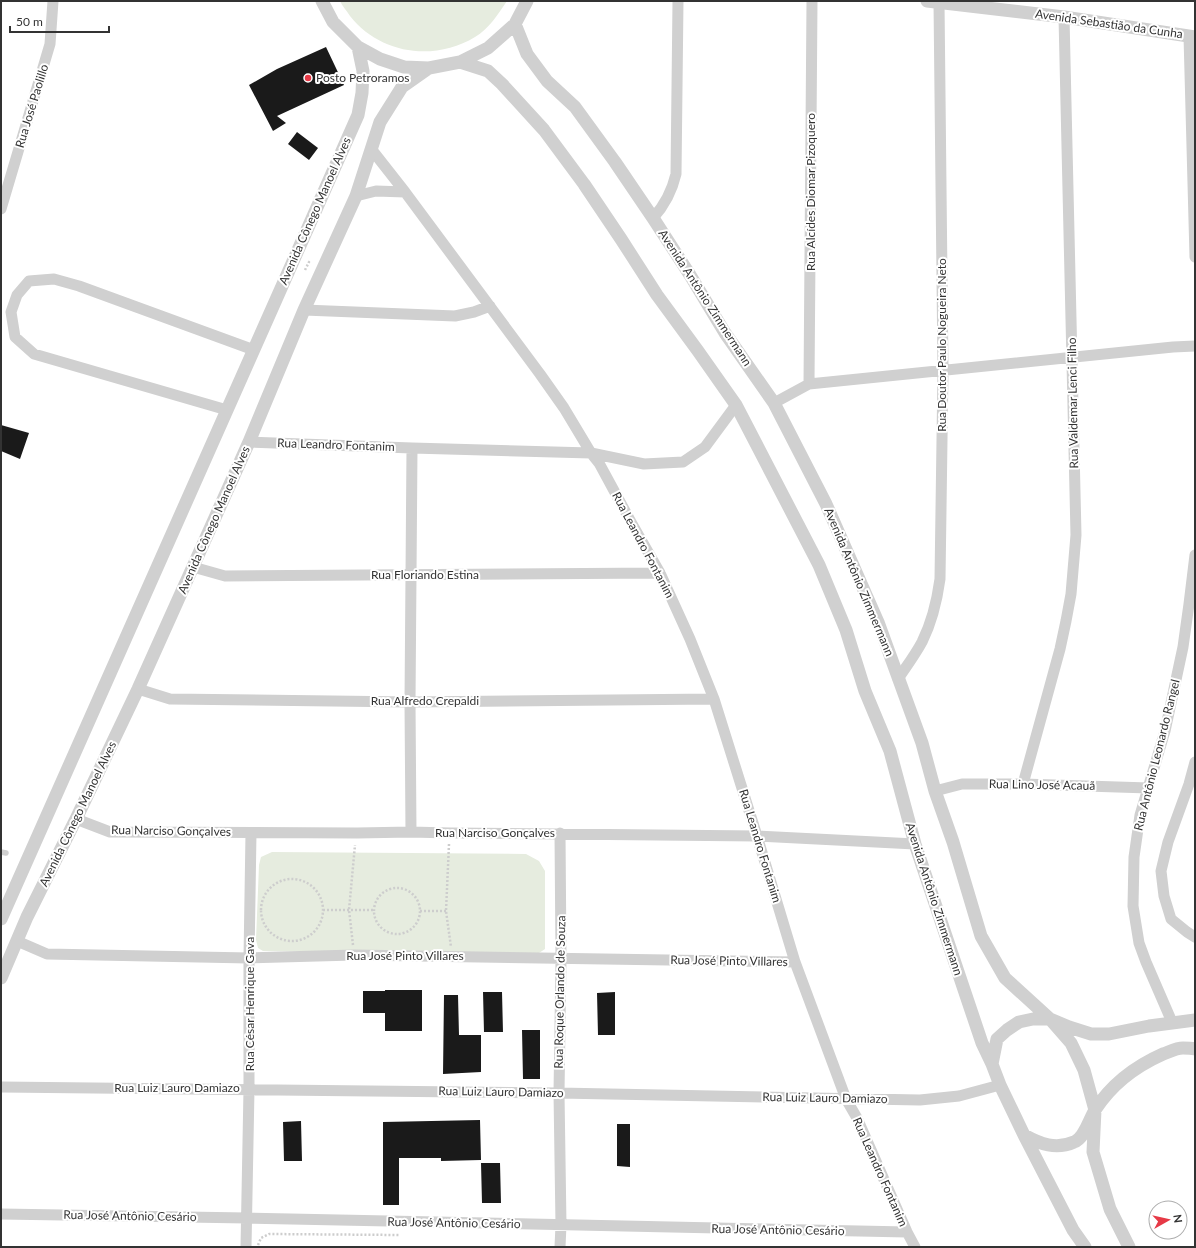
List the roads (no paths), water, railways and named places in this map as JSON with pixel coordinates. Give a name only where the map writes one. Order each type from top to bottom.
[{"type":"street","name":"Rua José Paolillo","points":[[1,209],[50,44],[53,1]]},
{"type":"street","points":[[322,1],[333,22],[358,47],[380,59],[404,67],[429,68],[460,62],[488,48],[515,24],[527,1]]},
{"type":"street","points":[[653,218],[660,210],[670,192],[676,174],[678,1]]},
{"type":"street","name":"Rua Alcídes Diomar Pizoquero","points":[[809,384],[812,1]]},
{"type":"street","name":"Avenida Sebastião da Cunha","points":[[933,2],[1064,17],[1192,37]]},
{"type":"street","name":"Rua Doutor Paulo Nogueira Neto","points":[[898,679],[922,642],[938,595],[940,579],[943,370],[933,2]]},
{"type":"street","name":"Rua Valdemar Lenci Filho","points":[[1023,784],[1060,649],[1071,594],[1076,536],[1064,17]]},
{"type":"street","name":"Avenida Antônio Zimmermann","points":[[515,24],[527,54],[547,81],[575,107],[615,162],[690,275],[725,333],[774,403],[826,504],[878,622],[922,743],[935,791],[981,936],[1005,978],[1050,1019],[1071,1043],[1084,1070],[1095,1110],[1093,1152],[1110,1209],[1128,1247]]},
{"type":"street","points":[[1192,37],[1195,257]]},
{"type":"street","name":"Avenida Cônego Manoel Alves","points":[[1,919],[358,115],[362,93],[363,71],[358,47]]},
{"type":"street","name":"Avenida Antônio Zimmermann","points":[[460,62],[488,71],[502,84],[544,130],[600,209],[657,295],[736,405],[819,565],[846,630],[865,691],[890,751],[916,844],[982,1043],[1024,1135],[1073,1230],[1085,1247]]},
{"type":"street","name":"Avenida Cônego Manoel Alves","points":[[1,978],[27,917],[76,820],[138,690],[192,567],[250,442],[304,310],[356,196],[380,122],[402,87],[429,68]]},
{"type":"street","name":"Rua Leandro Fontanim","points":[[372,150],[490,306],[564,408],[591,453],[599,463],[660,573],[690,639],[714,699],[795,962],[846,1099],[857,1118],[915,1247]]},
{"type":"street","points":[[356,196],[376,191],[405,192]]},
{"type":"street","points":[[227,410],[34,354],[15,336],[10,312],[18,295],[29,281],[54,279],[79,286],[254,350]]},
{"type":"street","points":[[304,310],[455,316],[474,312],[490,306]]},
{"type":"street","points":[[774,403],[809,384],[1195,346]]},
{"type":"street","name":"Rua Leandro Fontanim","points":[[250,442],[591,453],[644,464],[683,462],[705,447],[736,405]]},
{"type":"street","points":[[411,832],[410,702],[412,448]]},
{"type":"street","name":"Rua Antônio Leonardo Rangel","points":[[1172,1022],[1139,943],[1133,906],[1134,857],[1140,814],[1165,731],[1183,647],[1190,604],[1195,555]]},
{"type":"street","name":"Rua Floriando Estina","points":[[192,567],[225,576],[411,576],[660,573]]},
{"type":"street","name":"Rua Alfredo Crepaldi","points":[[138,690],[170,699],[410,702],[714,699]]},
{"type":"street","points":[[1195,762],[1189,784],[1168,842],[1161,871],[1164,896],[1171,919],[1195,937]]},
{"type":"street","name":"Rua Lino José Acauã","points":[[935,791],[962,784],[1023,784],[1149,788]]},
{"type":"street","name":"Rua Narciso Gonçalves","points":[[76,820],[110,832],[560,833],[757,836],[916,844]]},
{"type":"street","name":"Rua César Henrique Gava","points":[[246,1247],[250,1089],[249,958],[251,833]]},
{"type":"street","name":"Rua Roque Orlando de Souza","points":[[560,833],[560,1247]]},
{"type":"street","name":"Rua José Pinto Villares","points":[[17,941],[47,954],[249,958],[452,956],[795,962]]},
{"type":"street","points":[[992,1064],[997,1039],[1019,1022],[1033,1019],[1050,1019],[1091,1034],[1108,1034],[1172,1022],[1195,1020]]},
{"type":"street","points":[[1024,1135],[1039,1143],[1056,1146],[1075,1142],[1082,1135],[1095,1110],[1115,1086],[1139,1066],[1182,1048],[1195,1049]]},
{"type":"street","name":"Rua Luiz Lauro Damiazo","points":[[1,1087],[559,1093],[920,1100],[959,1096],[1000,1085]]},
{"type":"street","name":"Rua José Antônio Cesário","points":[[1,1214],[907,1232]]},
{"type":"place","name":"Posto Petroramos","points":[[308,78]]}]
